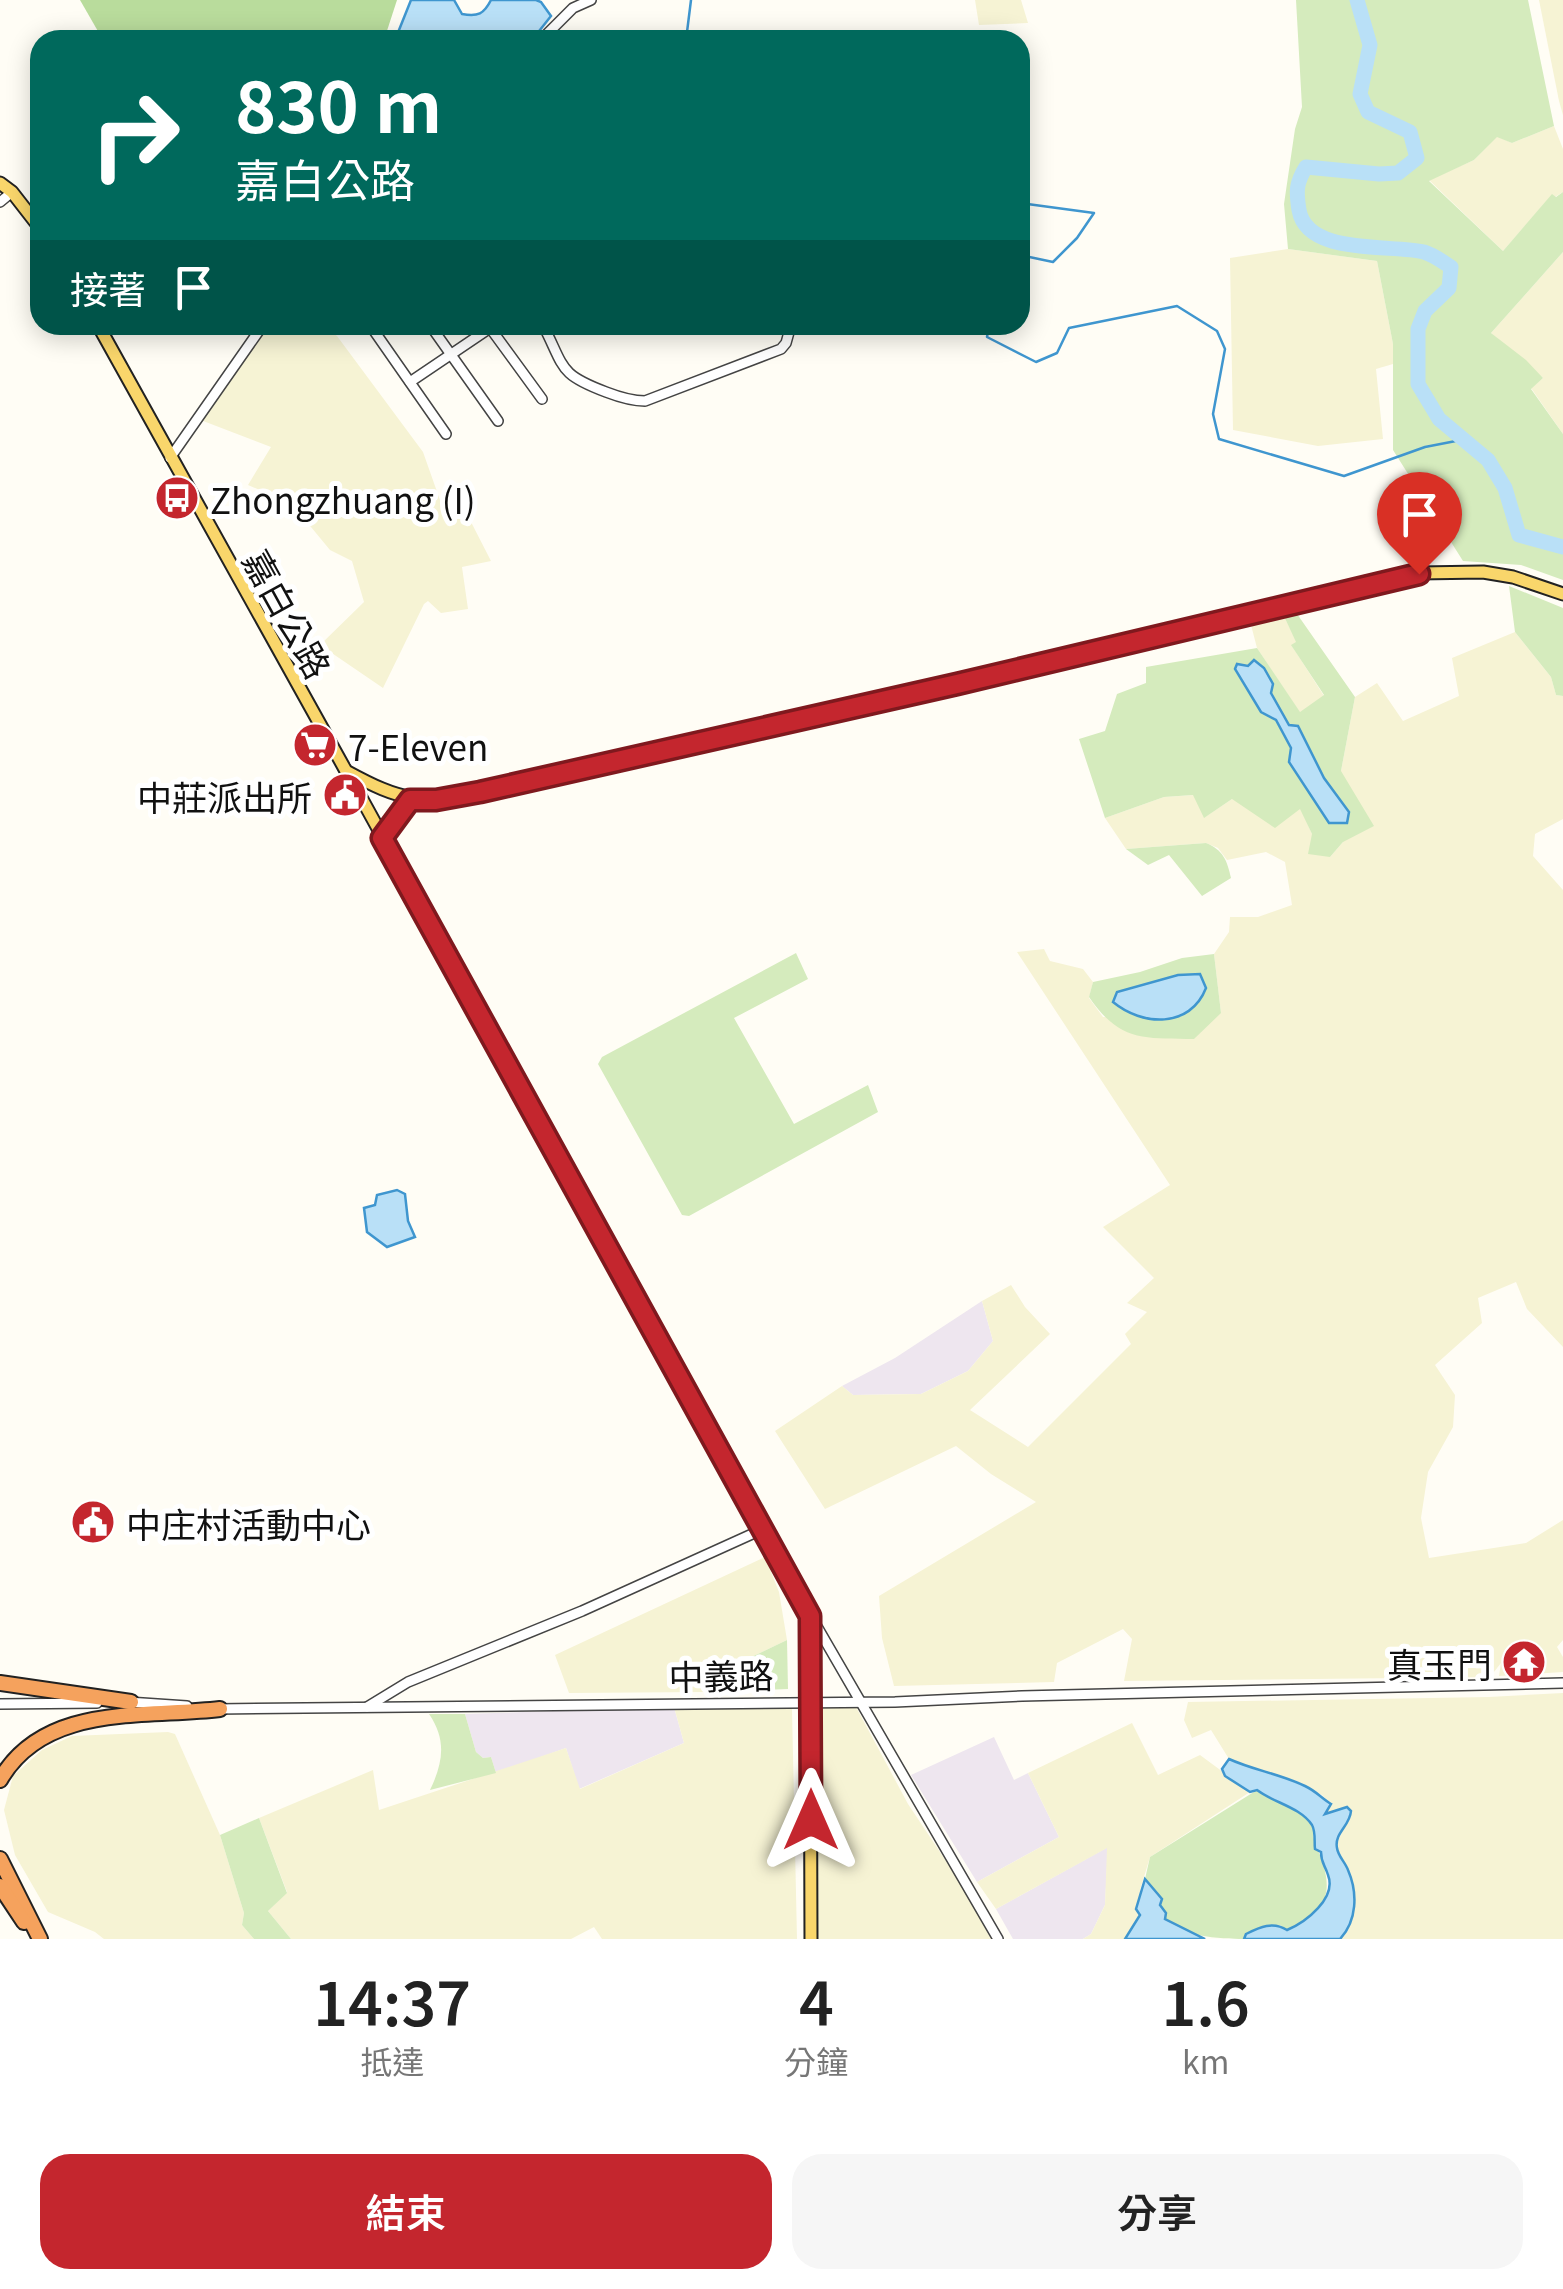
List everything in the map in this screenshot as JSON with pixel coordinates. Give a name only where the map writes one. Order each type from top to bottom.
[{"type":"highway","points":[[0,1683],[131,1702]]},
{"type":"highway","points":[[0,1780],[24,1748],[70,1724],[220,1709]]},
{"type":"highway","points":[[0,1859],[38,1939]]},
{"type":"highway","points":[[0,1886],[38,1939]]},
{"type":"main road","points":[[0,182],[30,215]]},
{"type":"main road","name":"嘉白公路","points":[[103,335],[810,1616]]},
{"type":"main road","points":[[346,771],[410,800],[436,800],[957,684],[1419,574],[1483,572],[1513,577],[1563,594]]},
{"type":"main road","points":[[810,1616],[811,1939]]},
{"type":"street","points":[[551,30],[573,8],[591,0]]},
{"type":"street","points":[[0,202],[12,192]]},
{"type":"street","points":[[170,458],[256,335]]},
{"type":"street","points":[[377,335],[446,434]]},
{"type":"street","points":[[437,335],[498,421]]},
{"type":"street","points":[[410,382],[477,335]]},
{"type":"street","points":[[496,335],[542,399]]},
{"type":"street","points":[[548,335],[566,372],[578,383],[633,401],[645,401],[781,349],[788,335]]},
{"type":"street","points":[[382,838],[410,800]]},
{"type":"street","points":[[366,1708],[408,1682],[582,1612],[761,1530]]},
{"type":"street","points":[[810,1616],[998,1939]]},
{"type":"street","name":"中義路","points":[[0,1704],[131,1702],[220,1709],[858,1702],[1563,1682]]},
{"type":"shaded area","points":[[975,0],[1021,0],[1028,23],[979,25]]},
{"type":"shaded area","points":[[1539,0],[1563,0],[1563,115],[1559,101]]},
{"type":"shaded area","points":[[1554,126],[1563,149],[1563,192],[1552,195],[1503,251],[1429,180],[1474,160],[1497,136],[1512,143]]},
{"type":"shaded area","points":[[1288,249],[1377,261],[1393,344],[1393,364],[1376,369],[1383,439],[1318,446],[1233,430],[1230,258]]},
{"type":"shaded area","points":[[1563,252],[1563,434],[1531,388],[1543,378],[1491,333]]},
{"type":"shaded area","points":[[260,335],[336,335],[423,452],[441,503],[471,522],[491,561],[462,567],[468,609],[441,613],[428,601],[424,604],[383,688],[320,645],[364,602],[352,561],[330,550],[292,504],[248,485],[271,447],[198,419]]},
{"type":"shaded area","points":[[1283,614],[1297,642],[1292,646],[1324,696],[1300,713],[1257,648],[1250,621]]},
{"type":"shaded area","points":[[1515,632],[1551,677],[1556,695],[1563,696],[1563,819],[1535,834],[1533,856],[1563,890],[1563,1347],[1527,1309],[1516,1282],[1478,1298],[1482,1323],[1435,1365],[1455,1395],[1453,1427],[1428,1472],[1421,1518],[1429,1558],[1526,1543],[1563,1520],[1563,1640],[1557,1647],[1563,1657],[1563,1672],[1499,1676],[1501,1663],[1490,1677],[1124,1681],[1132,1639],[1123,1629],[1057,1663],[1054,1682],[894,1686],[882,1638],[879,1596],[1036,1502],[956,1446],[825,1509],[775,1431],[842,1386],[853,1395],[921,1394],[968,1371],[993,1341],[982,1301],[1011,1285],[1050,1334],[970,1410],[1028,1447],[1131,1344],[1125,1334],[1147,1312],[1127,1303],[1154,1278],[1103,1227],[1170,1185],[1017,952],[1044,949],[1050,961],[1083,969],[1093,982],[1089,998],[1103,1017],[1221,1013],[1214,954],[1229,932],[1230,917],[1258,917],[1292,905],[1285,862],[1266,852],[1227,860],[1218,848],[1206,843],[1126,849],[1105,818],[1164,797],[1194,795],[1205,817],[1232,799],[1301,809],[1312,834],[1330,857],[1343,842],[1341,771],[1355,697],[1377,683],[1403,721],[1459,696],[1452,658]]},
{"type":"shaded area","points":[[982,1301],[993,1341],[968,1371],[921,1394],[853,1395],[842,1386],[895,1358]]},
{"type":"shaded area","points":[[765,1557],[779,1592],[787,1640],[706,1679],[704,1692],[569,1693],[555,1655]]},
{"type":"shaded area","points":[[1563,1693],[1563,1939],[1340,1939],[1348,1931],[1354,1901],[1350,1877],[1336,1845],[1346,1807],[1325,1814],[1331,1804],[1322,1795],[1229,1759],[1211,1730],[1192,1738],[1184,1720],[1188,1702]]},
{"type":"shaded area","points":[[723,1704],[792,1709],[797,1939],[602,1939],[594,1927],[571,1939],[291,1939],[268,1911],[287,1892],[259,1818],[373,1770],[379,1810],[566,1748],[580,1789],[684,1743],[674,1707]]},
{"type":"shaded area","points":[[674,1707],[684,1743],[579,1789],[566,1748],[496,1773],[491,1757],[483,1758],[476,1752],[465,1714]]},
{"type":"shaded area","points":[[856,1707],[908,1804],[962,1885],[991,1939],[815,1939],[815,1708]]},
{"type":"shaded area","points":[[1132,1723],[1158,1775],[1200,1755],[1250,1792],[1150,1857],[1140,1890],[1141,1915],[1125,1939],[1083,1939],[1091,1934],[1105,1905],[1107,1848],[996,1909],[977,1882],[1059,1837],[1028,1773]]},
{"type":"shaded area","points":[[175,1734],[220,1835],[244,1913],[242,1925],[254,1939],[104,1939],[48,1912],[15,1855],[4,1810],[13,1776],[42,1750],[72,1736]]},
{"type":"shaded area","points":[[994,1737],[1014,1780],[1028,1773],[1059,1837],[977,1882],[911,1775]]},
{"type":"shaded area","points":[[1108,1847],[1105,1905],[1091,1934],[1083,1939],[1013,1939],[996,1909]]},
{"type":"green space","points":[[80,0],[397,0],[387,30],[97,30]]},
{"type":"green space","points":[[1296,0],[1528,0],[1554,126],[1512,143],[1497,137],[1474,160],[1429,181],[1503,251],[1552,194],[1556,197],[1563,192],[1563,252],[1491,333],[1543,378],[1531,389],[1563,434],[1563,580],[1521,565],[1463,561],[1393,450],[1393,344],[1377,261],[1288,249],[1284,204],[1302,107]]},
{"type":"green space","points":[[1509,586],[1563,608],[1563,696],[1556,695],[1551,677],[1515,632]]},
{"type":"green space","points":[[1295,611],[1355,697],[1341,771],[1374,826],[1343,842],[1330,857],[1308,854],[1312,834],[1300,809],[1275,828],[1232,799],[1204,818],[1193,795],[1164,797],[1105,818],[1079,739],[1105,731],[1117,694],[1146,683],[1146,667],[1257,648],[1300,712],[1324,695],[1291,645],[1296,642],[1283,614]]},
{"type":"green space","points":[[1206,843],[1223,856],[1231,878],[1202,896],[1169,855],[1148,865],[1126,849]]},
{"type":"green space","points":[[796,953],[808,979],[734,1018],[794,1124],[868,1085],[878,1112],[689,1216],[682,1215],[598,1064],[602,1057]]},
{"type":"green space","points":[[1214,954],[1221,1013],[1194,1039],[1147,1037],[1122,1030],[1089,997],[1093,982],[1182,958]]},
{"type":"green space","points":[[787,1640],[788,1689],[704,1692],[706,1679]]},
{"type":"green space","points":[[429,1714],[465,1714],[476,1752],[483,1758],[491,1757],[496,1773],[430,1790],[438,1770],[441,1742]]},
{"type":"green space","points":[[1257,1790],[1298,1812],[1311,1825],[1327,1883],[1322,1904],[1314,1914],[1287,1930],[1280,1925],[1246,1934],[1244,1939],[1199,1935],[1177,1928],[1163,1915],[1145,1879],[1150,1857]]},
{"type":"green space","points":[[259,1818],[287,1893],[268,1911],[291,1939],[254,1939],[242,1925],[244,1913],[220,1835]]},
{"type":"water","points":[[411,0],[454,0],[462,14],[472,15],[483,11],[491,0],[536,0],[551,16],[540,30],[399,30]]},
{"type":"water","points":[[1254,660],[1273,684],[1271,693],[1289,725],[1298,726],[1324,778],[1349,812],[1347,823],[1329,823],[1289,762],[1291,748],[1276,720],[1261,712],[1235,669],[1237,664],[1248,666]]},
{"type":"water","points":[[1200,974],[1206,988],[1189,1011],[1177,1017],[1138,1016],[1113,1002],[1117,992],[1178,975]]},
{"type":"water","points":[[397,1190],[405,1194],[408,1221],[415,1237],[387,1247],[367,1232],[364,1208],[375,1205],[377,1195]]},
{"type":"water","points":[[1229,1759],[1309,1788],[1331,1804],[1325,1814],[1347,1807],[1351,1811],[1337,1843],[1354,1897],[1350,1924],[1340,1939],[1244,1939],[1261,1927],[1272,1925],[1287,1930],[1303,1921],[1324,1900],[1330,1884],[1321,1852],[1315,1849],[1312,1825],[1294,1809],[1257,1790],[1250,1792],[1225,1776],[1222,1769]]},
{"type":"water","points":[[1145,1879],[1162,1899],[1165,1919],[1205,1939],[1125,1939],[1140,1915],[1136,1909]]},
{"type":"waterway","points":[[687,30],[691,0]]},
{"type":"waterway","points":[[1357,0],[1370,45],[1360,94],[1368,112],[1410,132],[1417,158],[1398,173],[1306,167],[1298,187],[1299,210],[1305,225],[1317,235],[1352,245],[1424,252],[1451,267],[1449,288],[1425,311],[1418,329],[1418,384],[1439,419],[1488,460],[1505,488],[1519,535],[1563,547]]},
{"type":"waterway","points":[[1030,204],[1094,213],[1077,238],[1053,262],[1030,257]]},
{"type":"waterway","points":[[987,335],[1036,362],[1057,353],[1069,328],[1177,306],[1217,331],[1225,349],[1213,414],[1219,439],[1344,476],[1425,447],[1461,440]]},
{"type":"place","name":"Zhongzhuang (I)","points":[[177,498]]},
{"type":"place","name":"7-Eleven","points":[[315,745]]},
{"type":"place","name":"中莊派出所","points":[[345,795]]},
{"type":"place","name":"中庄村活動中心","points":[[93,1522]]},
{"type":"place","name":"真玉門","points":[[1524,1662]]},
{"type":"route","points":[[811,1820],[810,1616],[382,838],[410,800],[480,792],[1419,574]]}]
